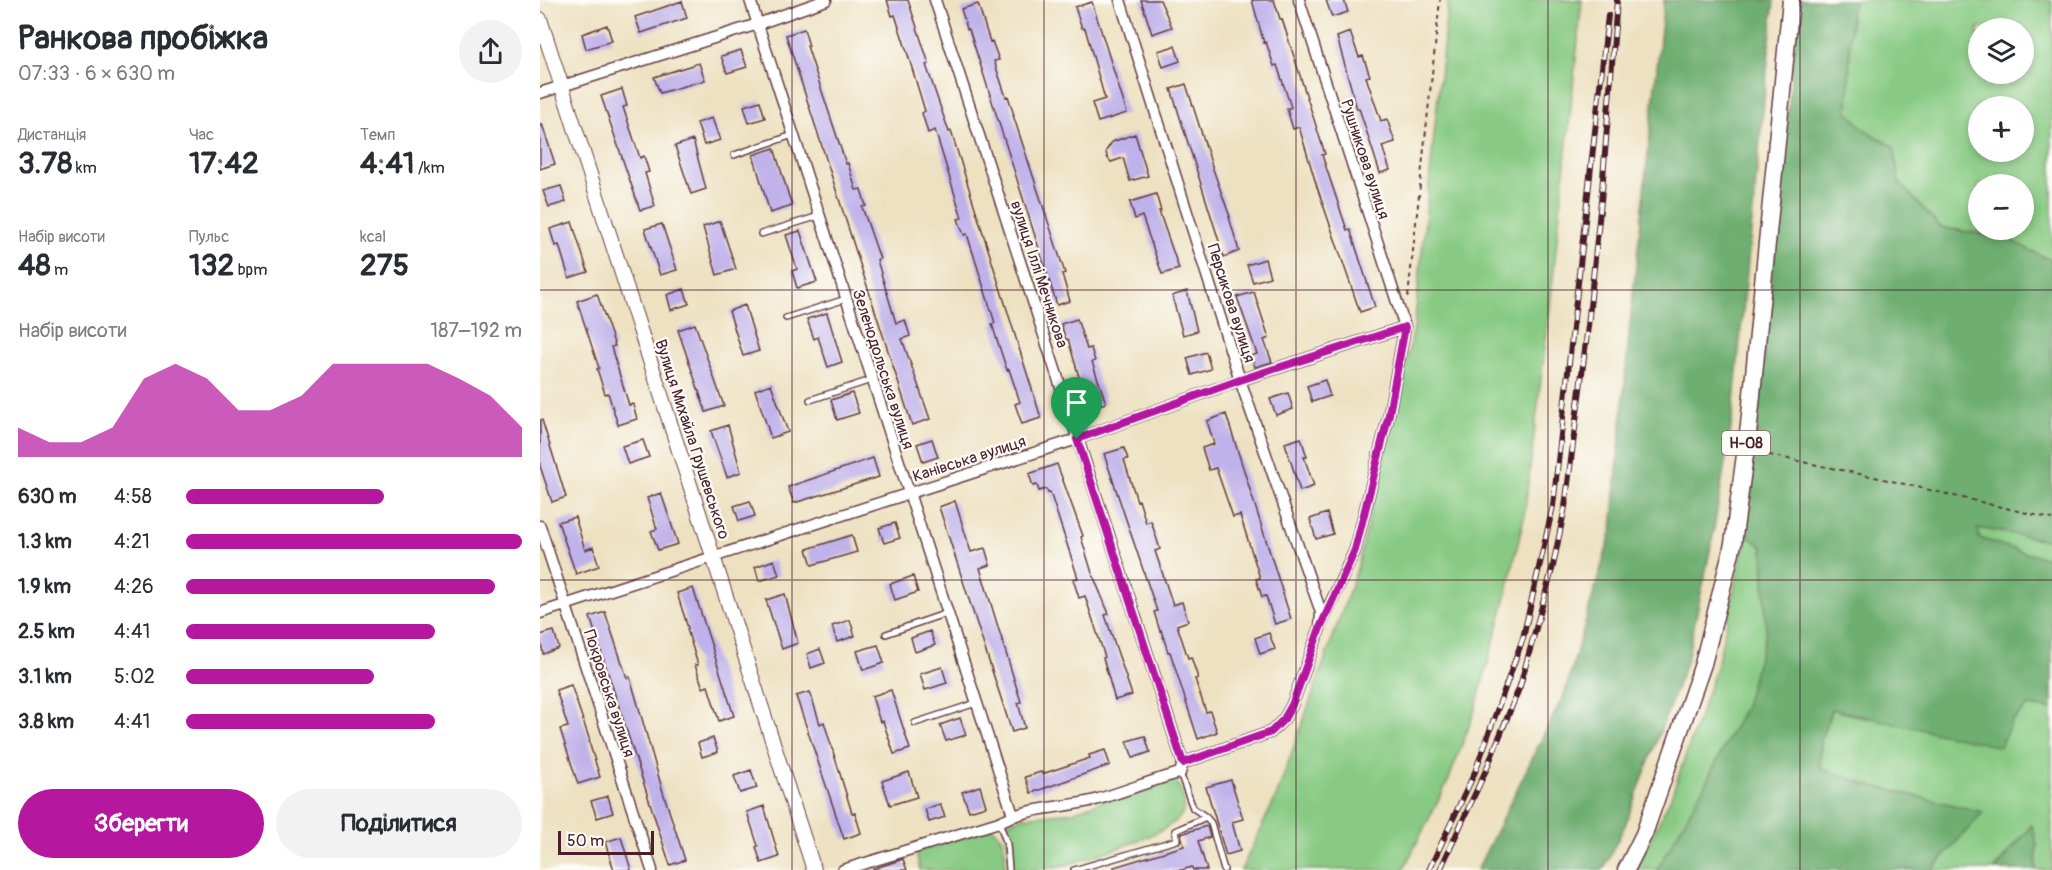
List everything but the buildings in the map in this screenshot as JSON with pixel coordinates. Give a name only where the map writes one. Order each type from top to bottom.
[{"type":"main road","name":"Н-08","points":[[1626,870],[1644,834],[1703,664],[1733,544],[1745,450],[1791,0]]},
{"type":"street","name":"Зеленодольська вулиця","points":[[750,0],[1013,815]]},
{"type":"street","points":[[540,93],[826,0]]},
{"type":"street","name":"вулиця Іллі Мечникова","points":[[935,0],[1182,768]]},
{"type":"street","name":"Персикова вулиця","points":[[1120,0],[1240,380],[1321,612],[1320,628]]},
{"type":"street","name":"Рушникова вулиця","points":[[1299,0],[1405,327]]},
{"type":"street","name":"Вулиця Михайла Грушевського","points":[[540,19],[814,870]]},
{"type":"street","points":[[843,870],[999,822],[1013,815],[1098,799],[1160,778],[1271,732],[1284,719],[1292,705],[1320,628],[1355,550],[1389,414],[1405,327]]},
{"type":"street","name":"Канівська вулиця","points":[[540,613],[1077,439],[1240,380],[1405,327]]},
{"type":"street","name":"Покровська вулиця","points":[[540,526],[652,870]]},
{"type":"lane","points":[[734,154],[793,135]]},
{"type":"lane","points":[[761,234],[819,216]]},
{"type":"lane","points":[[786,318],[846,299]]},
{"type":"lane","points":[[810,400],[871,380]]},
{"type":"lane","points":[[886,634],[947,613]]},
{"type":"lane","points":[[915,723],[976,703]]},
{"type":"lane","points":[[1182,768],[1193,808],[1211,823],[1224,870]]},
{"type":"lane","points":[[1074,870],[1177,840],[1174,831],[1206,817]]},
{"type":"lane","points":[[999,822],[1007,844],[1009,870]]},
{"type":"path","points":[[1407,303],[1440,0]]},
{"type":"path","points":[[1745,450],[1879,478],[2052,519]]},
{"type":"green space","points":[[1448,0],[1582,0],[1550,306],[1524,517],[1505,600],[1475,710],[1449,779],[1403,870],[1241,870],[1276,797],[1357,569],[1414,329]]},
{"type":"green space","points":[[1664,0],[1774,0],[1732,421],[1712,541],[1687,660],[1625,825],[1603,870],[1477,870],[1565,692],[1612,530],[1629,334]]},
{"type":"green space","points":[[1799,0],[1855,0],[1851,12],[1848,112],[1865,130],[1894,147],[1899,182],[1940,227],[1968,232],[1968,240],[2010,240],[2052,261],[2052,541],[1978,528],[1979,538],[2052,559],[2052,709],[2028,706],[2012,721],[2000,747],[1831,709],[1821,740],[1820,768],[1865,784],[1983,812],[1932,870],[1657,870],[1702,790],[1745,706],[1766,633],[1763,547],[1746,535]]},
{"type":"green space","points":[[1855,0],[2052,0],[2052,261],[2010,240],[2034,240],[2034,174],[1968,174],[1968,232],[1940,227],[1899,182],[1894,147],[1865,130],[1848,112],[1851,12]]},
{"type":"green space","points":[[1978,528],[2052,541],[2052,559],[1979,538]]},
{"type":"green space","points":[[1746,535],[1763,547],[1766,633],[1745,706],[1702,790],[1657,870],[1636,870],[1671,797],[1717,666]]},
{"type":"green space","points":[[2028,706],[2052,709],[2052,870],[2036,870],[2037,844],[2032,825],[1993,870],[1932,870],[1982,812],[1865,784],[1819,768],[1821,740],[1832,709],[1863,718],[2012,721]]},
{"type":"green space","points":[[1173,780],[1182,792],[1184,808],[1180,817],[1170,825],[1135,842],[1070,864],[1039,870],[1012,869],[1006,823],[1022,817],[1073,812],[1145,785]]},
{"type":"green space","points":[[2032,825],[2037,844],[2036,870],[1995,870]]},
{"type":"green space","points":[[992,828],[1000,836],[1004,847],[1004,870],[920,870],[916,852]]},
{"type":"railway","points":[[1440,870],[1486,770],[1520,686],[1553,566],[1565,507],[1588,326],[1602,191],[1617,0]]},
{"type":"railway","points":[[1429,870],[1475,772],[1523,638],[1553,506],[1608,15]]},
{"type":"route","points":[[1405,327],[1389,414],[1355,550],[1320,628],[1292,705],[1284,719],[1271,732],[1183,763],[1077,439],[1240,380],[1405,327]]}]
